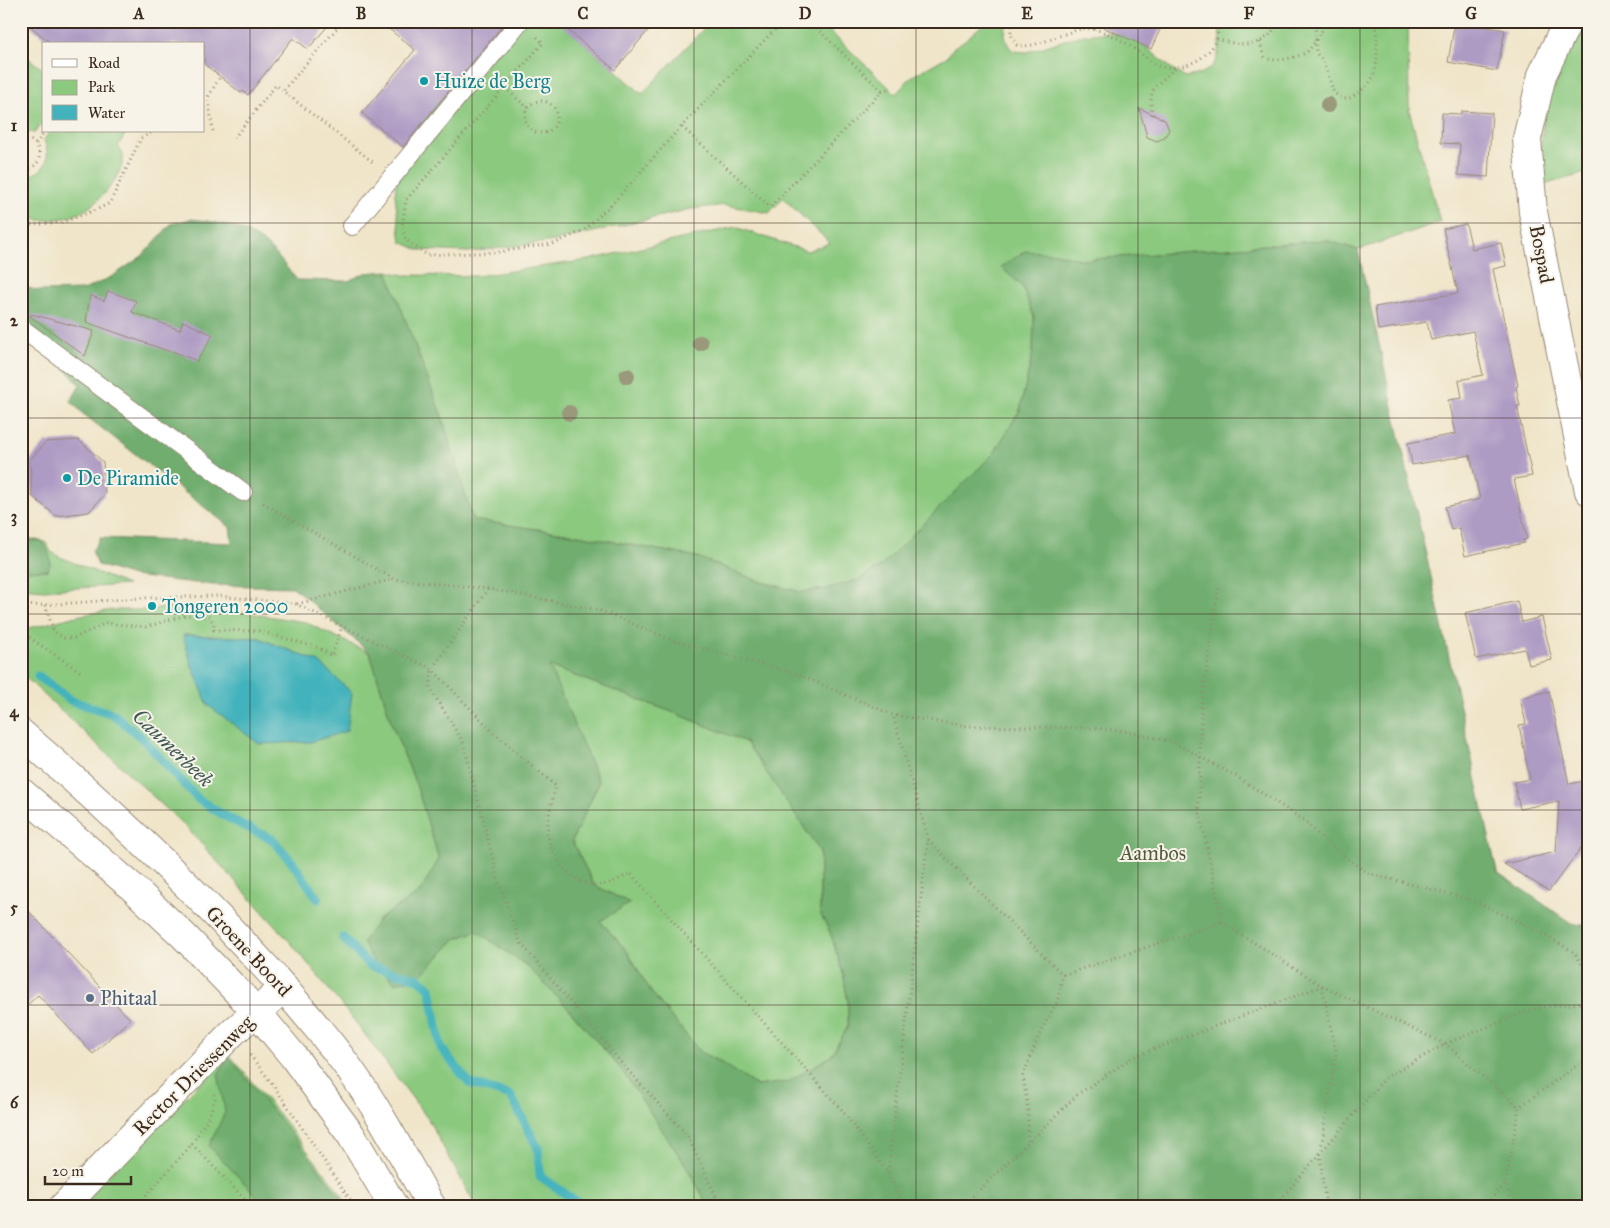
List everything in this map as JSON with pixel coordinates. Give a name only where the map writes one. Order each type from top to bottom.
[{"type":"street","name":"Bospad","points":[[1568,21],[1542,75],[1527,139],[1533,212],[1589,491]]},
{"type":"street","name":"Groene Boord","points":[[21,733],[120,820],[202,901],[284,988],[318,1028],[358,1082],[432,1207]]},
{"type":"street","name":"Groene Boord","points":[[21,792],[132,886],[184,936],[256,1011],[293,1056],[351,1135],[394,1207]]},
{"type":"street","name":"Rector Driessenweg","points":[[63,1207],[233,1032],[284,988]]},
{"type":"lane","points":[[352,226],[520,21]]},
{"type":"lane","points":[[21,328],[243,492]]},
{"type":"path","points":[[283,91],[343,21]]},
{"type":"path","points":[[543,43],[406,200],[402,227],[406,240],[427,254],[500,252],[556,243],[584,230],[614,202],[682,126],[782,21]]},
{"type":"path","points":[[809,21],[882,91]]},
{"type":"path","points":[[1013,21],[1010,28],[1011,35],[1017,45],[1036,44],[1081,29],[1094,30],[1116,38],[1156,66],[1175,67],[1203,57],[1211,49],[1216,39],[1218,21]]},
{"type":"path","points":[[1094,30],[1095,21]]},
{"type":"path","points":[[1216,39],[1233,44],[1250,45],[1260,42],[1271,33],[1277,21]]},
{"type":"path","points":[[1310,21],[1315,30],[1316,53],[1324,63],[1334,93],[1348,99],[1365,86],[1374,75],[1376,52],[1375,21]]},
{"type":"path","points":[[1260,42],[1264,56],[1270,60],[1301,55],[1308,51],[1314,40],[1330,21]]},
{"type":"path","points":[[1153,115],[1150,98],[1152,89],[1175,67]]},
{"type":"path","points":[[213,131],[206,97],[220,76]]},
{"type":"path","points":[[234,138],[276,85],[392,178]]},
{"type":"path","points":[[504,88],[528,108]]},
{"type":"path","points":[[682,126],[770,207],[882,91],[890,88]]},
{"type":"path","points":[[541,101],[551,104],[557,112],[554,127],[544,133],[539,133],[529,128],[525,118],[528,108],[531,104],[541,101]]},
{"type":"path","points":[[36,144],[44,132]]},
{"type":"path","points":[[21,224],[32,225],[63,222],[110,203],[141,138],[153,132]]},
{"type":"path","points":[[21,138],[27,138],[36,144],[40,154],[37,164],[28,170],[21,170]]},
{"type":"path","points":[[243,492],[394,578]]},
{"type":"path","points":[[296,604],[394,578],[489,589],[599,610],[672,640],[797,674],[892,715],[968,726],[1097,728],[1130,732],[1173,742],[1239,778],[1305,821],[1327,843],[1367,873],[1472,900],[1534,929],[1574,952],[1589,975]]},
{"type":"path","points":[[1220,584],[1201,708],[1199,808],[1222,922],[1322,986],[1445,1044],[1519,1108]]},
{"type":"path","points":[[489,589],[432,669],[430,688],[463,742],[498,879],[520,942],[624,1066],[687,1136],[721,1207]]},
{"type":"path","points":[[21,606],[44,606],[139,598],[218,596],[296,604],[432,669],[494,733],[556,786],[548,835],[556,859],[572,877],[594,886],[615,881],[630,873],[842,1110],[888,1173],[903,1207]]},
{"type":"path","points":[[44,606],[54,632],[64,638],[75,638],[106,623],[146,627],[186,615],[202,616],[210,617],[214,624],[214,630],[259,631],[319,648],[332,656],[342,626]]},
{"type":"path","points":[[21,632],[81,672]]},
{"type":"path","points":[[888,1173],[928,839],[892,715]]},
{"type":"path","points":[[928,839],[1064,975]]},
{"type":"path","points":[[1064,975],[1222,922]]},
{"type":"path","points":[[1028,1141],[1028,1111],[1023,1076],[1040,1033],[1057,1002],[1064,975]]},
{"type":"path","points":[[962,1207],[1078,1094],[1133,1058],[1322,986]]},
{"type":"path","points":[[1322,986],[1336,1052],[1320,1156],[1326,1207]]},
{"type":"path","points":[[1274,1207],[1320,1156],[1385,1078],[1445,1044],[1535,1008],[1589,1002]]},
{"type":"path","points":[[233,1032],[274,1086],[355,1207]]},
{"type":"path","points":[[1512,1207],[1506,1183],[1519,1108],[1589,1057]]},
{"type":"path","points":[[136,1207],[192,1144],[208,1118],[216,1097],[197,1069]]},
{"type":"path","points":[[192,1144],[252,1207]]},
{"type":"path","points":[[1483,1207],[1506,1183]]},
{"type":"path","points":[[243,1207],[247,1202]]},
{"type":"green space","points":[[507,21],[561,21],[642,94],[711,21],[819,21],[896,94],[911,77],[948,56],[954,47],[987,21],[1008,21],[1005,37],[1013,51],[1027,52],[1083,35],[1097,33],[1125,36],[1144,46],[1185,77],[1197,75],[1213,66],[1219,51],[1220,21],[1408,21],[1409,110],[1440,222],[1358,250],[1326,240],[1083,260],[1055,253],[1001,267],[1022,286],[1034,317],[1033,352],[1020,410],[994,453],[880,567],[858,580],[826,589],[801,592],[761,582],[697,557],[572,534],[473,520],[442,417],[387,271],[404,275],[477,276],[588,260],[735,227],[807,251],[830,243],[783,198],[769,213],[725,205],[691,209],[555,241],[469,252],[419,250],[401,242],[395,195],[401,149]]},
{"type":"green space","points":[[1582,21],[1589,21],[1589,172],[1540,186],[1539,159],[1545,109],[1565,49]]},
{"type":"green space","points":[[21,53],[42,69],[42,123],[34,133],[21,131]]},
{"type":"green space","points":[[49,132],[122,132],[125,135],[118,146],[123,154],[121,168],[112,185],[105,193],[82,212],[69,217],[41,220],[21,216],[21,177],[41,170],[47,160],[44,140]]},
{"type":"green space","name":"Aambos","points":[[190,219],[223,224],[246,232],[266,244],[297,280],[348,281],[365,273],[387,271],[442,417],[473,520],[572,534],[697,557],[761,582],[801,592],[826,589],[858,580],[880,567],[994,453],[1020,410],[1033,352],[1034,317],[1022,286],[1001,267],[1025,251],[1055,253],[1083,260],[1326,240],[1358,250],[1497,872],[1574,925],[1589,923],[1589,1207],[709,1207],[685,1164],[621,1069],[568,1008],[527,966],[477,931],[455,939],[420,977],[396,983],[375,965],[363,942],[379,919],[420,892],[439,859],[416,784],[392,725],[370,653],[293,587],[213,585],[133,576],[98,565],[92,551],[100,538],[232,543],[230,527],[82,413],[71,401],[80,385],[21,320],[21,286],[40,291],[84,290],[113,276],[142,256],[171,224]],"holes":[[[549,666],[746,742],[820,851],[820,913],[830,932],[843,973],[848,1002],[848,1026],[831,1056],[788,1082],[757,1086],[700,1052],[651,992],[627,951],[600,921],[630,903],[594,885],[572,841],[599,782]]]},
{"type":"green space","points":[[21,538],[43,542],[50,556],[48,570],[21,571]]},
{"type":"green space","points":[[27,538],[46,542],[51,552],[60,557],[127,585],[43,590],[21,588],[21,571],[48,570]]},
{"type":"green space","points":[[187,606],[305,622],[370,653],[392,725],[416,784],[439,859],[420,892],[380,919],[420,977],[455,939],[477,931],[527,966],[568,1008],[621,1069],[685,1164],[709,1207],[476,1207],[428,1119],[357,1024],[291,943],[186,827],[24,676],[21,664],[21,630],[81,615],[112,610]],"holes":[[[184,635],[259,638],[319,662],[208,705],[191,663]]]},
{"type":"green space","points":[[548,666],[680,715],[746,742],[820,851],[820,913],[830,932],[843,973],[848,1002],[848,1026],[831,1056],[788,1082],[757,1086],[700,1052],[651,992],[627,951],[600,921],[629,903],[594,885],[572,841],[599,782]]},
{"type":"green space","points":[[229,1054],[342,1195],[348,1207],[76,1207]]},
{"type":"green space","points":[[229,1057],[307,1154],[346,1207],[267,1207],[209,1146],[225,1112],[218,1074]]},
{"type":"water","points":[[183,635],[259,638],[319,662],[352,693],[347,731],[310,742],[259,744],[208,705],[191,663]]},
{"type":"building","points":[[24,21],[332,21],[308,49],[293,38],[248,95],[243,91],[241,93],[205,65],[205,42],[50,42]]},
{"type":"building","name":"Huize de Berg","points":[[379,21],[506,21],[403,147],[362,113],[415,50]]},
{"type":"building","points":[[557,21],[656,21],[615,70]]},
{"type":"building","points":[[1089,21],[1164,21],[1151,49]]},
{"type":"building","points":[[1455,21],[1505,30],[1497,71],[1448,62]]},
{"type":"building","points":[[1139,108],[1165,120],[1169,130],[1164,138],[1157,141],[1147,137]]},
{"type":"building","points":[[1461,111],[1492,113],[1488,177],[1458,175],[1460,144],[1441,143],[1442,113],[1461,114]]},
{"type":"building","points":[[1466,224],[1472,249],[1501,243],[1506,266],[1493,269],[1518,386],[1516,387],[1520,406],[1517,406],[1532,476],[1514,479],[1527,539],[1523,540],[1524,543],[1465,556],[1459,528],[1451,530],[1445,507],[1480,499],[1470,455],[1412,465],[1408,443],[1455,434],[1448,400],[1462,398],[1459,380],[1483,375],[1473,331],[1431,340],[1427,322],[1378,330],[1375,307],[1458,293],[1443,229]]},
{"type":"building","points":[[108,291],[136,301],[132,312],[180,330],[183,321],[213,335],[197,361],[86,322],[90,295],[104,301]]},
{"type":"building","points":[[31,314],[94,331],[85,356],[30,316]]},
{"type":"building","name":"De Piramide","points":[[79,440],[103,462],[105,494],[89,512],[56,516],[32,496],[30,460],[46,442]]},
{"type":"building","points":[[1517,601],[1522,622],[1542,617],[1552,660],[1529,665],[1525,649],[1476,659],[1465,613]]},
{"type":"building","points":[[1549,691],[1569,784],[1589,780],[1589,837],[1549,891],[1504,864],[1556,852],[1559,801],[1520,809],[1514,782],[1530,779],[1519,725],[1526,724],[1520,698]]},
{"type":"building","points":[[21,903],[130,1019],[93,1054],[38,995],[21,1011]]},
{"type":"waterway","name":"Caumerbeek","points":[[38,676],[72,701],[113,714],[142,738],[199,800],[230,819],[272,839],[293,863],[318,899]]},
{"type":"waterway","name":"Caumerbeek","points":[[343,938],[370,966],[419,979],[430,988],[441,1048],[469,1083],[511,1096],[538,1148],[540,1176],[584,1207]]},
{"type":"place","name":"Huize de Berg","points":[[424,81]]},
{"type":"place","name":"De Piramide","points":[[67,478]]},
{"type":"place","name":"Tongeren 2000","points":[[152,606]]},
{"type":"place","name":"Phitaal","points":[[90,998]]}]
